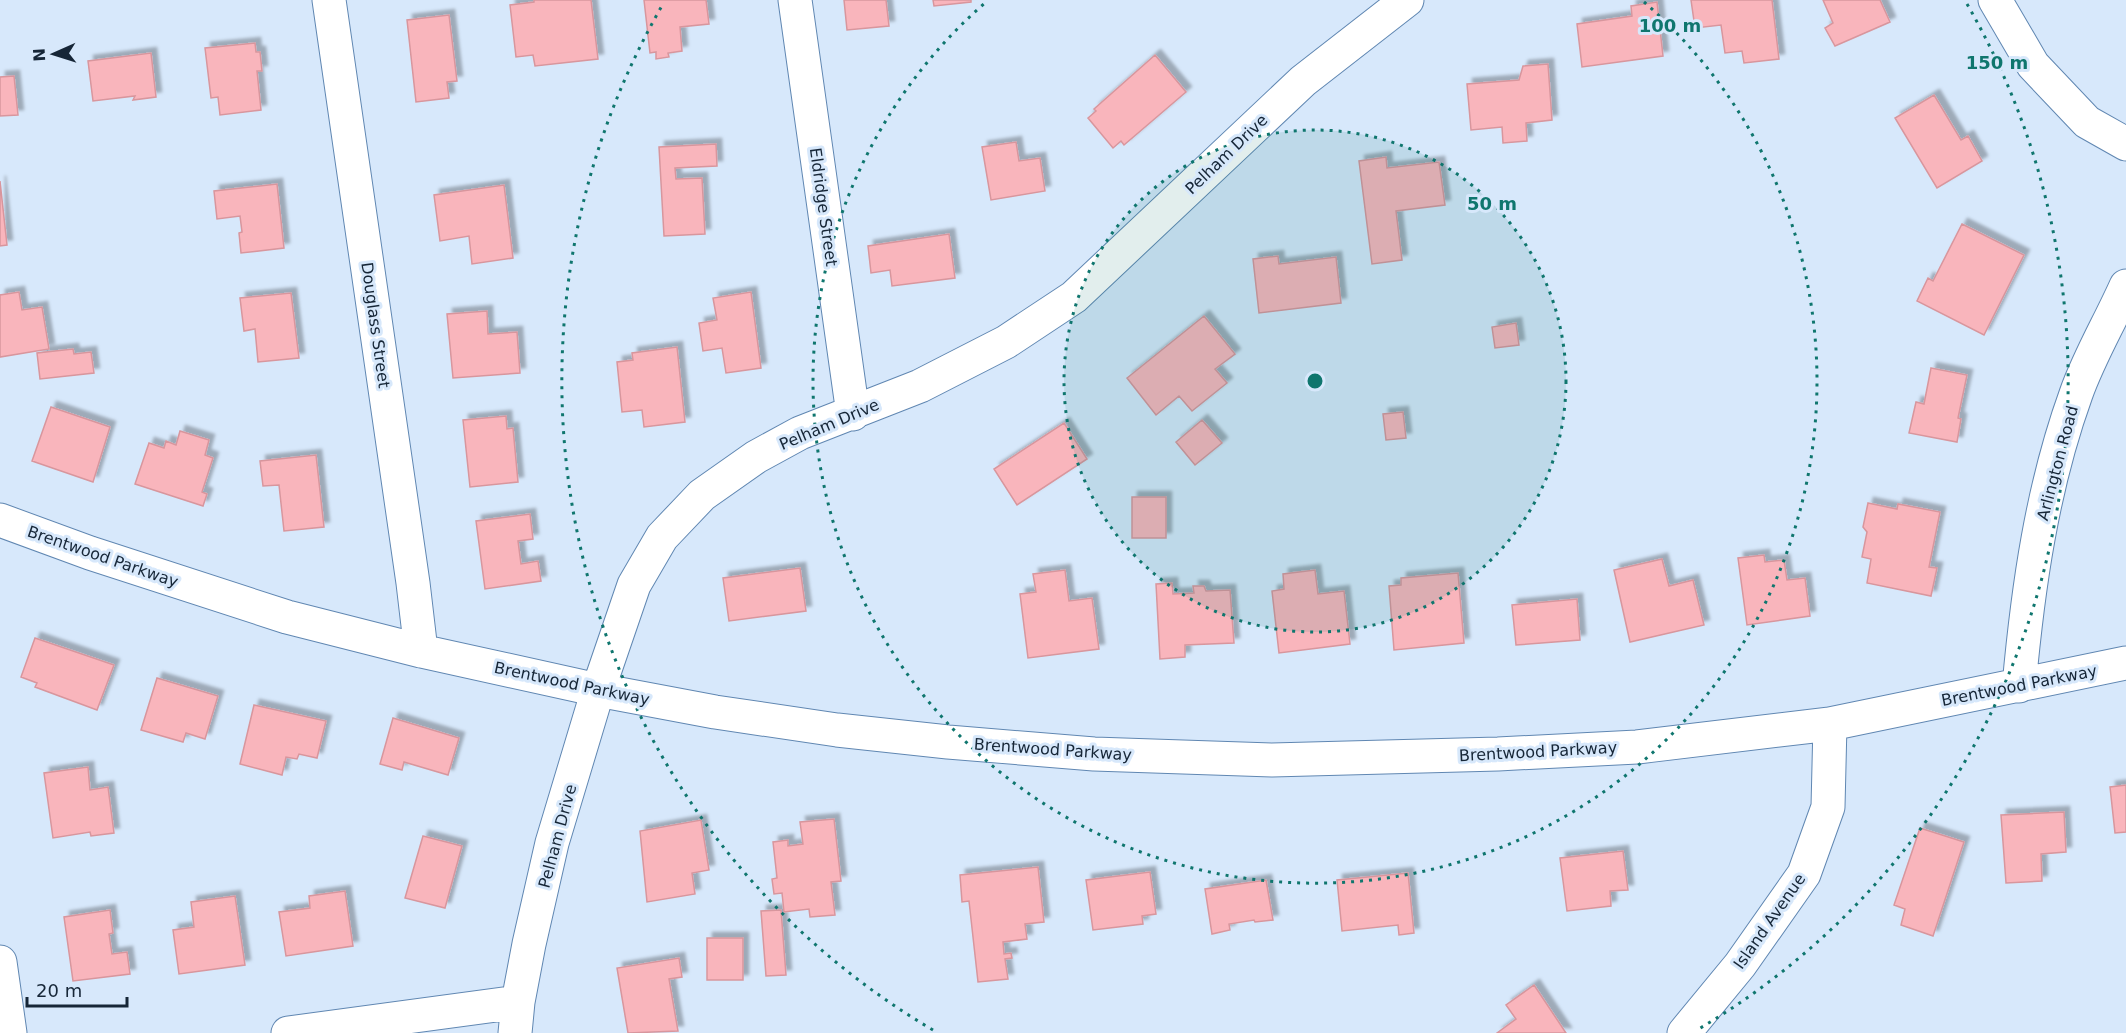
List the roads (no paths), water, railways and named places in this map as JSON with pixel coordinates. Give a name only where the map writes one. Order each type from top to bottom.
[{"type":"street","name":"Douglass Street","points":[[329,0],[421,651]]},
{"type":"street","name":"Eldridge Street","points":[[795,0],[853,414]]},
{"type":"street","name":"Pelham Drive","points":[[517,1017],[552,843],[598,690],[634,585],[662,537],[702,495],[756,457],[800,433],[920,386],[1006,342],[1074,297],[1303,81],[1407,0]]},
{"type":"street","points":[[1995,0],[2032,65],[2087,122],[2126,144]]},
{"type":"street","name":"Arlington Road","points":[[2019,686],[2026,609],[2046,495],[2076,393],[2126,286]]},
{"type":"street","name":"Brentwood Parkway","points":[[0,520],[90,553],[287,616],[421,651],[598,690],[715,712],[837,730],[1094,754],[1272,760],[1498,754],[1637,747],[1830,724],[2126,663]]},
{"type":"street","name":"Island Avenue","points":[[1684,1033],[1740,965],[1804,874],[1828,807],[1830,724]]},
{"type":"street","points":[[0,962],[10,1033]]},
{"type":"street","points":[[288,1033],[517,1017]]}]
